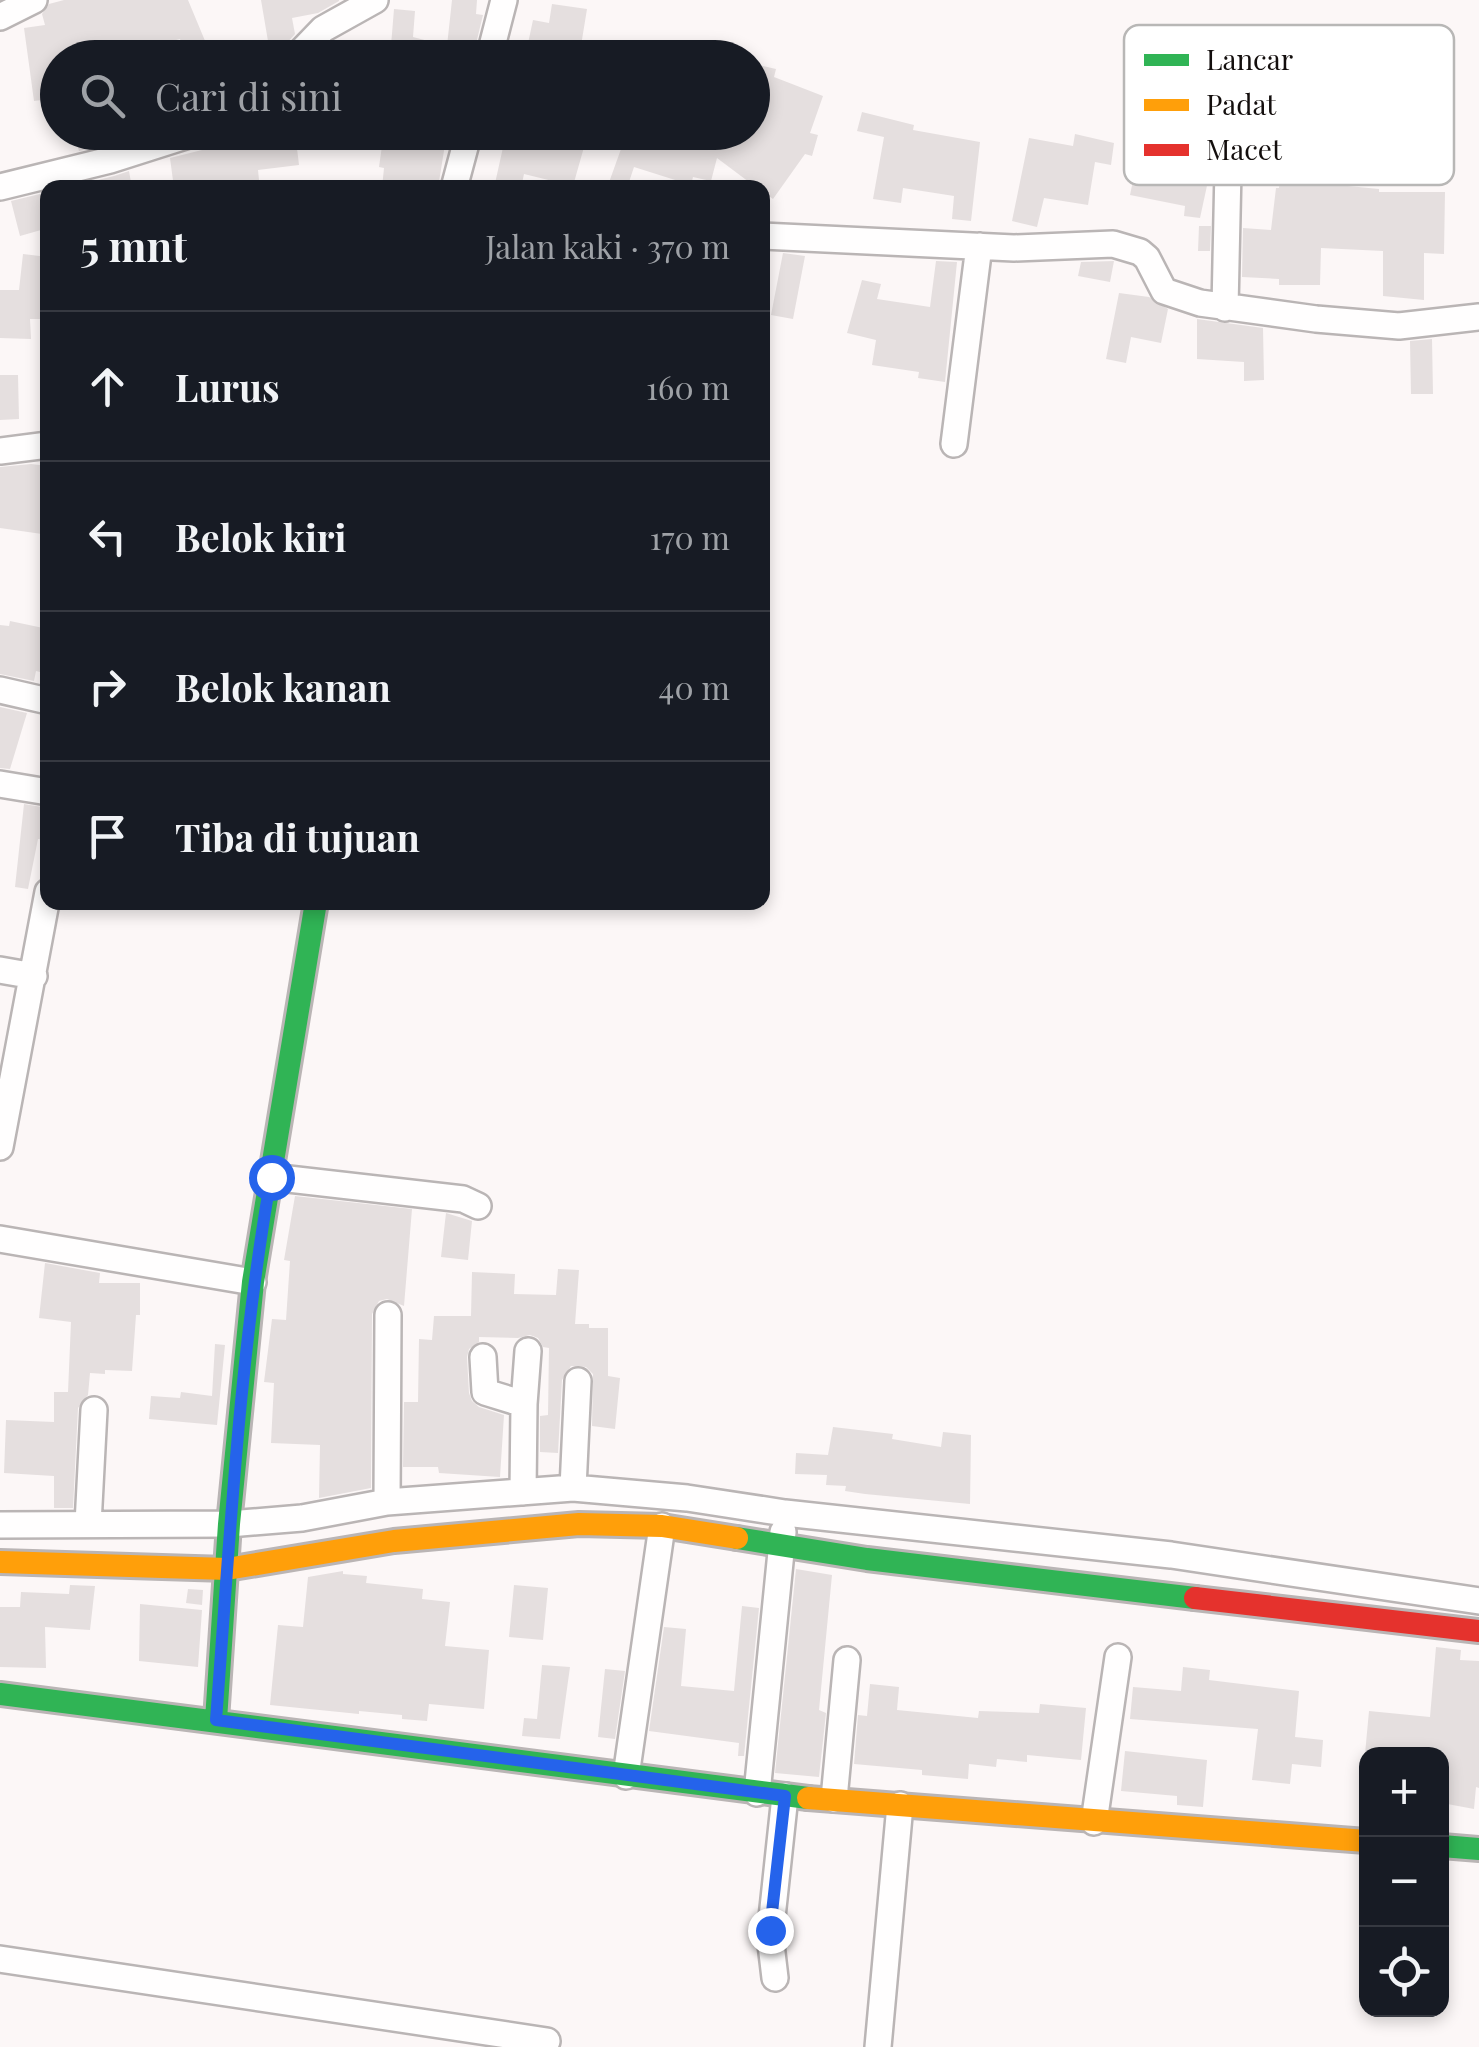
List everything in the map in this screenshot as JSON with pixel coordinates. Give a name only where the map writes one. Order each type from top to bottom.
[{"type":"street","points":[[312,40],[323,29],[374,0]]},
{"type":"street","points":[[494,40],[504,0]]},
{"type":"street","points":[[0,17],[27,2]]},
{"type":"street","points":[[0,187],[141,150]]},
{"type":"street","points":[[456,180],[464,150]]},
{"type":"street","points":[[1226,308],[1228,185]]},
{"type":"street","points":[[770,236],[979,246],[1113,244],[1146,258],[1164,291],[1226,308],[1399,326],[1479,317]]},
{"type":"street","points":[[954,444],[979,246]]},
{"type":"street","points":[[0,451],[40,446]]},
{"type":"street","points":[[0,690],[40,700]]},
{"type":"street","points":[[0,784],[40,791]]},
{"type":"street","points":[[0,1147],[45,910]]},
{"type":"street","points":[[216,1720],[252,1282],[315,910]]},
{"type":"street","points":[[0,970],[34,976]]},
{"type":"street","points":[[271,1177],[463,1199],[478,1206]]},
{"type":"street","points":[[0,1240],[252,1282]]},
{"type":"street","points":[[387,1502],[388,1314]]},
{"type":"street","points":[[523,1492],[528,1351]]},
{"type":"street","points":[[483,1357],[486,1392],[524,1404]]},
{"type":"street","points":[[573,1488],[578,1381]]},
{"type":"street","points":[[88,1524],[94,1410]]},
{"type":"street","points":[[0,1525],[88,1524],[155,1545],[228,1548],[302,1518],[387,1502],[573,1488],[693,1515],[784,1530],[1171,1555],[1479,1601]]},
{"type":"street","points":[[0,1562],[155,1545],[228,1548],[394,1541],[579,1524],[662,1526],[693,1515]]},
{"type":"street","points":[[626,1776],[662,1526]]},
{"type":"street","points":[[784,1530],[867,1559],[1479,1630]]},
{"type":"street","points":[[757,1793],[784,1530]]},
{"type":"street","points":[[1094,1822],[1118,1657]]},
{"type":"street","points":[[834,1800],[847,1660]]},
{"type":"street","points":[[0,1694],[757,1793],[1359,1841]]},
{"type":"street","points":[[775,1978],[770,1936],[785,1796]]},
{"type":"street","points":[[878,2047],[900,1805]]},
{"type":"street","points":[[1449,1847],[1479,1849]]},
{"type":"street","points":[[0,1959],[547,2041]]},
{"type":"building","points":[[64,0],[188,0],[205,40],[40,40],[40,100],[34,101],[24,28],[45,25],[42,14],[49,4]]},
{"type":"building","points":[[261,0],[339,0],[318,13],[292,18],[295,34],[290,40],[268,40]]},
{"type":"building","points":[[452,0],[477,0],[476,14],[483,15],[477,40],[448,40]]},
{"type":"building","points":[[552,4],[587,9],[582,40],[529,40],[533,20],[549,23]]},
{"type":"building","points":[[394,9],[415,11],[413,37],[424,40],[391,40]]},
{"type":"building","points":[[770,68],[776,69],[774,77],[823,96],[810,133],[818,135],[812,156],[805,154],[773,199],[770,180],[746,180],[717,158],[711,180],[675,180],[634,167],[630,180],[610,180],[621,150],[770,150]]},
{"type":"building","points":[[862,112],[914,125],[913,130],[980,142],[971,221],[952,219],[954,196],[903,188],[901,203],[873,199],[884,137],[857,131]]},
{"type":"building","points":[[1075,134],[1114,143],[1111,165],[1095,162],[1088,205],[1044,198],[1037,227],[1012,221],[1029,138],[1073,146]]},
{"type":"building","points":[[202,150],[297,150],[299,165],[258,170],[259,180],[173,180],[170,158]]},
{"type":"building","points":[[381,150],[444,150],[439,180],[383,180],[384,168],[379,167]]},
{"type":"building","points":[[502,150],[583,150],[575,180],[548,180],[524,174],[523,180],[496,180]]},
{"type":"building","points":[[129,171],[131,180],[98,180]]},
{"type":"building","points":[[1132,185],[1207,185],[1200,218],[1184,216],[1185,206],[1130,195]]},
{"type":"building","points":[[1338,185],[1379,192],[1445,192],[1444,254],[1424,253],[1424,300],[1383,296],[1383,251],[1321,248],[1320,285],[1279,285],[1279,279],[1242,277],[1243,228],[1271,230],[1279,188]]},
{"type":"building","points":[[40,194],[40,230],[20,236],[11,201]]},
{"type":"building","points":[[1199,226],[1211,226],[1210,251],[1198,251]]},
{"type":"building","points":[[783,253],[805,256],[793,319],[771,315]]},
{"type":"building","points":[[23,254],[40,256],[40,319],[30,319],[31,339],[0,338],[0,290],[19,290]]},
{"type":"building","points":[[936,261],[957,262],[945,382],[918,378],[919,372],[872,365],[876,340],[847,333],[862,280],[881,284],[877,299],[930,307]]},
{"type":"building","points":[[1114,261],[1110,282],[1078,276],[1081,262]]},
{"type":"building","points":[[1119,293],[1149,297],[1168,309],[1161,343],[1131,337],[1126,363],[1106,359]]},
{"type":"building","points":[[1197,319],[1263,328],[1264,380],[1244,381],[1244,362],[1197,359]]},
{"type":"building","points":[[1432,339],[1433,394],[1411,394],[1410,341]]},
{"type":"building","points":[[0,375],[18,375],[19,419],[0,420]]},
{"type":"building","points":[[40,465],[40,534],[0,528],[0,467]]},
{"type":"building","points":[[10,621],[40,627],[40,672],[36,671],[34,681],[0,674],[0,625],[9,626]]},
{"type":"building","points":[[0,707],[27,713],[10,769],[0,768]]},
{"type":"building","points":[[24,804],[40,807],[40,839],[28,889],[15,887]]},
{"type":"building","points":[[295,1196],[412,1209],[404,1306],[387,1299],[379,1301],[372,1314],[371,1488],[319,1498],[320,1445],[271,1443],[274,1383],[264,1382],[272,1319],[286,1320],[290,1261],[284,1260]]},
{"type":"building","points":[[446,1213],[472,1221],[468,1260],[441,1257]]},
{"type":"building","points":[[45,1263],[100,1273],[99,1283],[140,1283],[132,1371],[90,1373],[88,1395],[78,1408],[73,1508],[54,1508],[54,1476],[4,1473],[6,1420],[54,1422],[54,1392],[68,1392],[71,1322],[39,1318]]},
{"type":"building","points":[[558,1269],[579,1270],[575,1324],[608,1328],[608,1376],[620,1378],[615,1429],[592,1426],[593,1374],[586,1367],[571,1366],[562,1380],[558,1453],[540,1452],[540,1416],[548,1415],[549,1348],[530,1335],[479,1337],[467,1357],[469,1393],[479,1407],[504,1415],[500,1477],[439,1473],[438,1467],[403,1467],[404,1402],[418,1402],[419,1339],[432,1340],[434,1316],[471,1316],[472,1272],[515,1274],[514,1294],[556,1295]]},
{"type":"building","points":[[215,1344],[225,1345],[217,1425],[149,1419],[151,1396],[180,1398],[181,1392],[212,1396]]},
{"type":"building","points":[[833,1427],[893,1434],[892,1439],[941,1447],[943,1432],[971,1435],[970,1504],[845,1491],[846,1486],[826,1485],[827,1475],[795,1474],[796,1453],[828,1455]]},
{"type":"building","points":[[796,1569],[832,1575],[819,1710],[826,1713],[819,1777],[775,1773]]},
{"type":"building","points":[[343,1571],[367,1576],[366,1583],[423,1589],[422,1599],[450,1602],[445,1646],[489,1650],[484,1709],[429,1704],[427,1721],[402,1719],[402,1715],[270,1705],[278,1625],[303,1627],[308,1577]]},
{"type":"building","points":[[70,1585],[95,1586],[90,1630],[45,1627],[46,1668],[0,1667],[0,1607],[20,1607],[21,1592],[69,1594]]},
{"type":"building","points":[[514,1585],[548,1588],[543,1640],[509,1637]]},
{"type":"building","points":[[188,1589],[203,1590],[202,1605],[186,1603]]},
{"type":"building","points":[[140,1604],[202,1610],[198,1667],[139,1661]]},
{"type":"building","points":[[742,1606],[759,1608],[744,1756],[738,1756],[739,1743],[649,1731],[664,1627],[686,1629],[681,1686],[734,1691]]},
{"type":"building","points":[[1436,1647],[1461,1650],[1460,1660],[1479,1661],[1479,1788],[1476,1787],[1474,1809],[1449,1804],[1449,1747],[1366,1747],[1369,1711],[1430,1717]]},
{"type":"building","points":[[542,1665],[570,1667],[560,1739],[522,1736],[524,1718],[537,1719]]},
{"type":"building","points":[[1183,1667],[1210,1670],[1209,1680],[1299,1691],[1295,1737],[1323,1740],[1321,1767],[1292,1764],[1290,1784],[1252,1780],[1258,1729],[1130,1719],[1133,1687],[1181,1691]]},
{"type":"building","points":[[605,1669],[625,1671],[615,1739],[598,1737]]},
{"type":"building","points":[[870,1684],[899,1687],[897,1710],[978,1718],[979,1711],[1039,1713],[1040,1704],[1086,1708],[1081,1760],[1027,1755],[1027,1762],[997,1759],[996,1767],[969,1764],[968,1779],[854,1764],[858,1715],[867,1716]]},
{"type":"building","points":[[1125,1751],[1207,1760],[1203,1807],[1177,1805],[1177,1796],[1121,1791]]},
{"type":"traffic: fast","points":[[216,1720],[229,1524],[253,1282],[315,910]]},
{"type":"traffic: fast","points":[[737,1538],[867,1559],[1195,1598]]},
{"type":"traffic: fast","points":[[0,1694],[808,1798]]},
{"type":"traffic: fast","points":[[1449,1847],[1479,1849]]},
{"type":"traffic: slow","points":[[0,1562],[227,1569],[394,1541],[579,1524],[662,1526],[737,1538]]},
{"type":"traffic: slow","points":[[808,1798],[1359,1840]]},
{"type":"traffic: jam","points":[[1195,1598],[1479,1631]]},
{"type":"route","points":[[271,1177],[252,1282],[216,1720],[785,1796],[770,1930]]}]
